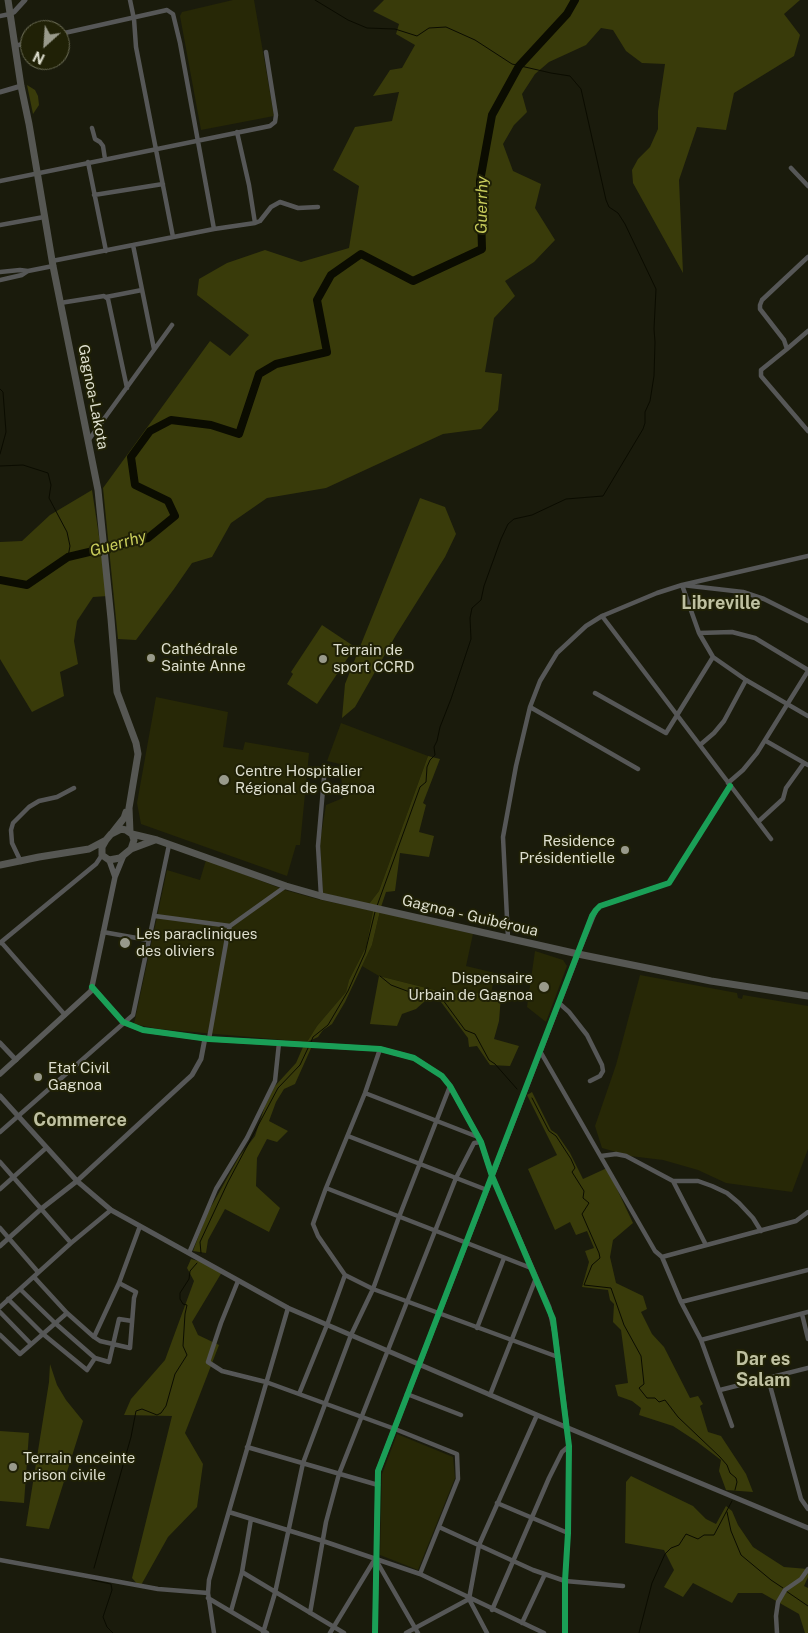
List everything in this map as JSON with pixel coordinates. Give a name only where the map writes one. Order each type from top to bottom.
[{"type":"main road","name":"Gagnoa-Lakota","points":[[8,0],[44,217],[98,490],[112,618],[117,692],[136,743],[138,754],[130,800],[131,833]]},
{"type":"main road","name":"Gagnoa-Lakota","points":[[109,837],[124,818],[130,800]]},
{"type":"main road","points":[[0,866],[39,857],[89,849],[122,830],[131,833],[134,840],[131,849]]},
{"type":"main road","name":"Gagnoa - Guibéroua","points":[[131,833],[286,886],[321,896],[578,954],[716,982],[808,996]]},
{"type":"main road","points":[[109,837],[102,847],[115,878]]},
{"type":"main road","points":[[89,849],[106,858],[120,858],[131,849],[155,840]]},
{"type":"main road","points":[[0,1074],[89,993],[92,987],[115,878],[124,855]]},
{"type":"street","points":[[0,16],[14,12],[25,0]]},
{"type":"street","points":[[130,0],[134,19],[136,47],[173,237]]},
{"type":"street","points":[[70,31],[134,19],[167,10],[173,14],[180,42],[214,229]]},
{"type":"street","points":[[15,46],[20,45]]},
{"type":"street","points":[[0,181],[264,128],[275,122],[276,115],[266,52]]},
{"type":"street","points":[[0,92],[21,86]]},
{"type":"street","points":[[92,128],[94,140],[100,142],[103,146],[105,159]]},
{"type":"street","points":[[237,132],[255,223]]},
{"type":"street","points":[[88,162],[106,251]]},
{"type":"street","points":[[791,168],[808,186]]},
{"type":"street","points":[[94,194],[163,184]]},
{"type":"street","points":[[0,280],[106,251],[214,229],[255,223],[260,221],[271,208],[280,202],[298,208],[318,206]]},
{"type":"street","points":[[0,225],[44,217]]},
{"type":"street","points":[[133,245],[154,350]]},
{"type":"street","points":[[787,349],[784,340],[760,309],[760,305],[762,300],[808,257]]},
{"type":"street","points":[[0,272],[28,271]]},
{"type":"street","points":[[60,303],[142,290]]},
{"type":"street","points":[[106,297],[127,388]]},
{"type":"street","points":[[88,442],[172,325]]},
{"type":"street","points":[[808,331],[761,370],[760,374],[808,431]]},
{"type":"street","points":[[508,938],[503,837],[516,766],[530,707],[540,681],[557,652],[586,626],[602,616],[682,585],[808,556]]},
{"type":"street","points":[[682,585],[743,592],[764,599],[808,621]]},
{"type":"street","points":[[682,585],[699,633],[713,657],[746,680],[808,716]]},
{"type":"street","points":[[602,616],[771,839]]},
{"type":"street","points":[[375,1633],[378,1471],[596,910],[600,906],[669,883],[729,784],[749,763],[766,740],[808,671],[755,638],[732,632],[699,633]]},
{"type":"street","points":[[595,694],[666,733],[713,657]]},
{"type":"street","points":[[700,745],[724,721],[746,680]]},
{"type":"street","points":[[530,707],[638,769]]},
{"type":"street","points":[[759,821],[782,799],[786,788],[806,764],[766,740]]},
{"type":"street","points":[[321,896],[318,846],[324,778]]},
{"type":"street","points":[[21,862],[12,843],[10,830],[13,823],[29,807],[57,797],[74,788]]},
{"type":"street","points":[[0,1132],[133,1015],[169,845]]},
{"type":"street","points":[[65,1015],[0,943],[96,864],[106,858]]},
{"type":"street","points":[[0,1246],[77,1181],[192,1075],[201,1059],[207,1039],[225,938],[230,926],[286,886]]},
{"type":"street","points":[[155,916],[230,926]]},
{"type":"street","points":[[103,932],[148,940]]},
{"type":"street","points":[[92,987],[123,1022],[143,1030],[207,1039],[380,1049],[414,1058],[442,1076],[450,1086],[480,1140],[492,1176],[553,1320],[570,1446],[565,1633]]},
{"type":"street","points":[[560,1003],[587,1035],[602,1065],[603,1071],[600,1076],[590,1081]]},
{"type":"street","points":[[0,1043],[16,1060]]},
{"type":"street","points":[[189,1253],[216,1189],[247,1138],[275,1081],[279,1043]]},
{"type":"street","points":[[380,1049],[365,1093],[313,1224],[318,1236],[345,1275],[406,1302],[558,1357]]},
{"type":"street","points":[[540,1052],[655,1251],[662,1257],[681,1302],[702,1340],[732,1426]]},
{"type":"street","points":[[0,1560],[158,1589],[208,1596],[265,1632],[303,1463],[351,1336],[373,1288],[450,1086]]},
{"type":"street","points":[[365,1093],[437,1120],[480,1140]]},
{"type":"street","points":[[0,1096],[77,1181],[111,1210],[288,1308],[567,1428],[808,1528]]},
{"type":"street","points":[[348,1136],[487,1190]]},
{"type":"street","points":[[310,1613],[330,1502],[339,1474],[456,1178],[474,1144],[480,1140]]},
{"type":"street","points":[[0,1189],[46,1148]]},
{"type":"street","points":[[601,1156],[616,1154],[626,1156],[673,1181],[698,1181],[727,1193],[753,1218],[761,1231]]},
{"type":"street","points":[[0,1162],[71,1243]]},
{"type":"street","points":[[673,1181],[706,1245]]},
{"type":"street","points":[[326,1188],[531,1268]]},
{"type":"street","points":[[0,1307],[111,1210]]},
{"type":"street","points":[[662,1257],[796,1221],[808,1212]]},
{"type":"street","points":[[94,1337],[120,1283],[140,1226]]},
{"type":"street","points":[[0,1228],[38,1272]]},
{"type":"street","points":[[477,1328],[504,1258]]},
{"type":"street","points":[[681,1302],[808,1270]]},
{"type":"street","points":[[299,1394],[345,1275]]},
{"type":"street","points":[[34,1277],[67,1313],[94,1337],[100,1341],[130,1348],[136,1292],[120,1283]]},
{"type":"street","points":[[490,1395],[536,1278]]},
{"type":"street","points":[[238,1281],[208,1362],[222,1371],[266,1382],[395,1429],[457,1454],[458,1479],[420,1574]]},
{"type":"street","points":[[20,1288],[55,1323],[95,1358],[109,1362],[119,1319],[132,1320]]},
{"type":"street","points":[[8,1300],[43,1334],[87,1370],[95,1358]]},
{"type":"street","points":[[214,1633],[208,1596],[209,1580],[288,1308]]},
{"type":"street","points":[[0,1312],[32,1344]]},
{"type":"street","points":[[702,1340],[808,1312]]},
{"type":"street","points":[[0,1335],[20,1354],[67,1313]]},
{"type":"street","points":[[802,1314],[808,1340]]},
{"type":"street","points":[[720,1390],[808,1368]]},
{"type":"street","points":[[768,1378],[801,1499],[808,1509]]},
{"type":"street","points":[[408,1394],[461,1415]]},
{"type":"street","points":[[487,1633],[469,1599],[479,1545],[537,1415]]},
{"type":"street","points":[[492,1610],[562,1452],[570,1446]]},
{"type":"street","points":[[248,1447],[378,1486]]},
{"type":"street","points":[[497,1503],[568,1533]]},
{"type":"street","points":[[229,1512],[420,1574],[492,1610],[544,1633]]},
{"type":"street","points":[[230,1611],[242,1572],[251,1519]]},
{"type":"street","points":[[439,1527],[513,1561],[565,1581],[623,1586]]},
{"type":"street","points":[[330,1633],[376,1559]]},
{"type":"street","points":[[376,1559],[417,1631]]},
{"type":"street","points":[[778,1633],[776,1616],[778,1602],[783,1593],[801,1579],[808,1569]]},
{"type":"street","points":[[242,1572],[344,1633]]},
{"type":"street","points":[[522,1623],[545,1574]]},
{"type":"street","points":[[406,1633],[417,1631],[469,1599]]},
{"type":"shaded area","points":[[233,0],[254,0],[274,116],[201,130],[180,16],[182,12]]},
{"type":"shaded area","points":[[384,0],[800,0],[784,14],[800,35],[794,56],[734,93],[726,130],[697,127],[679,180],[683,273],[633,183],[632,170],[638,159],[650,147],[658,129],[658,111],[665,64],[642,63],[626,51],[613,30],[601,28],[586,45],[549,62],[535,74],[522,94],[527,112],[514,125],[503,144],[513,171],[541,184],[535,208],[555,240],[534,262],[505,281],[515,296],[494,318],[485,372],[502,374],[498,410],[481,429],[443,434],[326,488],[267,498],[231,523],[212,557],[192,563],[136,640],[118,639],[103,488],[210,341],[230,356],[249,335],[197,295],[199,279],[227,263],[265,250],[301,262],[349,248],[359,186],[333,170],[355,127],[392,121],[399,92],[373,96],[390,70],[402,68],[415,45],[396,34],[399,24],[373,11]]},
{"type":"shaded area","points":[[27,85],[35,90],[38,96],[39,105],[33,114]]},
{"type":"shaded area","points":[[92,490],[108,596],[93,597],[77,621],[74,641],[78,664],[60,672],[64,696],[32,712],[0,659],[0,542],[22,541],[50,515]]},
{"type":"shaded area","points":[[420,498],[445,507],[456,534],[445,557],[396,635],[355,707],[342,718],[345,684]]},
{"type":"shaded area","name":"Terrain de sport CCRD","points":[[322,625],[355,647],[317,704],[287,684],[293,674],[291,672]]},
{"type":"shaded area","name":"Centre Hospitalier Régional de Gagnoa","points":[[156,697],[228,712],[223,747],[243,750],[245,742],[309,753],[300,845],[296,845],[287,876],[141,824],[137,803]]},
{"type":"shaded area","points":[[341,723],[428,756],[379,891],[369,904],[323,893],[320,842],[326,805],[343,798],[340,764],[327,761]]},
{"type":"shaded area","points":[[428,756],[440,759],[423,803],[426,805],[419,832],[434,836],[429,857],[400,853],[395,891],[386,892],[381,907],[369,904],[379,891]]},
{"type":"shaded area","points":[[206,860],[285,890],[373,911],[366,947],[349,980],[346,992],[317,1026],[307,1042],[159,1029],[134,1024],[167,870],[200,880]]},
{"type":"shaded area","points":[[373,911],[380,911],[372,945],[345,1002],[332,1024],[323,1030],[318,1037],[307,1042],[317,1026],[346,992],[349,980],[366,947]]},
{"type":"shaded area","points":[[380,911],[473,934],[466,966],[495,973],[491,994],[450,994],[379,976],[362,966],[372,945]]},
{"type":"shaded area","name":"Dispensaire Urbain de Gagnoa","points":[[535,951],[563,960],[567,966],[546,1022],[527,1007]]},
{"type":"shaded area","points":[[640,975],[737,993],[738,998],[742,999],[743,995],[808,1006],[808,1149],[792,1192],[726,1183],[698,1170],[663,1160],[630,1156],[602,1148],[595,1126],[616,1065]]},
{"type":"shaded area","points":[[379,976],[450,994],[453,990],[501,996],[499,1021],[494,1039],[519,1046],[510,1066],[490,1065],[477,1046],[469,1047],[468,1038],[441,1002],[433,999],[425,1001],[416,1009],[402,1014],[397,1026],[370,1024]]},
{"type":"shaded area","points":[[312,1046],[295,1084],[284,1089],[276,1102],[269,1121],[288,1131],[277,1142],[267,1139],[257,1158],[256,1186],[280,1208],[269,1232],[225,1209],[208,1240],[206,1253],[193,1251],[207,1214],[239,1157],[255,1136],[265,1106],[275,1086],[296,1063],[303,1047]]},
{"type":"shaded area","points":[[532,1092],[551,1130],[557,1134],[570,1153],[583,1179],[607,1168],[633,1223],[613,1240],[610,1257],[616,1283],[643,1296],[647,1309],[641,1312],[652,1334],[664,1347],[690,1398],[698,1396],[703,1404],[700,1406],[708,1432],[721,1436],[746,1474],[753,1492],[726,1490],[719,1471],[721,1460],[673,1426],[639,1415],[641,1408],[632,1401],[618,1396],[615,1385],[628,1383],[621,1330],[613,1322],[614,1304],[610,1300],[608,1290],[582,1287],[589,1262],[585,1251],[594,1248],[587,1231],[576,1235],[570,1222],[555,1230],[528,1169],[557,1155],[527,1095]]},
{"type":"shaded area","points":[[191,1259],[222,1272],[192,1322],[198,1335],[219,1345],[185,1433],[203,1464],[197,1507],[168,1537],[140,1587],[132,1578],[172,1416],[124,1415],[131,1399],[165,1360],[194,1281],[187,1268]]},
{"type":"shaded area","points":[[50,1364],[57,1385],[83,1421],[49,1529],[26,1526],[49,1382]]},
{"type":"shaded area","name":"Terrain enceinte prison civile","points":[[0,1431],[29,1433],[24,1503],[0,1501]]},
{"type":"shaded area","points":[[397,1434],[453,1457],[455,1478],[418,1570],[380,1555],[382,1474]]},
{"type":"shaded area","points":[[631,1476],[693,1506],[706,1519],[716,1524],[726,1506],[732,1511],[738,1525],[753,1547],[784,1567],[808,1569],[808,1577],[804,1586],[808,1588],[808,1633],[805,1633],[799,1614],[762,1593],[738,1593],[732,1603],[693,1583],[683,1597],[664,1587],[674,1570],[664,1550],[625,1543],[626,1482]]},
{"type":"waterway","points":[[315,0],[348,20],[367,28],[395,29],[417,36],[429,28],[446,27],[475,40],[512,64],[570,76],[581,89],[606,200],[609,207],[618,213],[625,224],[656,289],[654,376],[643,429],[603,496],[566,499],[532,515],[514,519],[508,524],[484,586],[481,600],[472,608],[470,618],[471,639],[440,727],[434,747],[435,755],[427,767],[426,782],[420,787],[377,906]]},
{"type":"waterway","name":"Guerrhy","points":[[0,580],[27,585],[68,557],[148,538],[175,516],[168,501],[135,485],[131,457],[150,431],[171,420],[211,425],[239,434],[259,374],[276,364],[327,352],[317,300],[331,275],[361,254],[413,281],[482,249],[480,181],[492,115],[519,66],[567,14],[575,0]]},
{"type":"waterway","points":[[0,389],[3,392],[6,432],[0,454]]},
{"type":"waterway","points":[[0,466],[23,465],[48,473],[51,485],[49,498],[67,532],[70,546],[68,557]]},
{"type":"waterway","points":[[311,1042],[313,1037],[328,1025],[348,991],[365,953],[375,912]]},
{"type":"waterway","points":[[380,976],[391,985],[443,1000],[465,1030],[475,1034],[489,1060],[495,1064],[517,1089]]},
{"type":"waterway","points":[[201,1253],[200,1242],[228,1182],[278,1088],[300,1065],[309,1046]]},
{"type":"waterway","points":[[532,1098],[549,1131],[556,1136],[571,1159],[575,1168],[572,1172],[584,1191],[583,1198],[589,1203],[582,1214],[600,1258],[592,1265],[584,1285],[611,1288],[624,1325],[641,1356],[644,1384],[639,1388],[647,1398],[655,1398],[659,1402],[665,1400],[678,1417],[720,1457],[727,1465],[730,1473],[736,1478],[735,1490]]},
{"type":"waterway","points":[[94,1568],[131,1437],[136,1411],[142,1409],[157,1415],[161,1413],[166,1406],[175,1374],[187,1355],[183,1346],[187,1305],[183,1304],[180,1299],[180,1293],[189,1279],[190,1271],[197,1263]]},
{"type":"waterway","points":[[639,1633],[652,1583],[665,1554],[671,1548],[679,1545],[686,1534],[698,1539],[704,1535],[714,1535],[732,1501]]},
{"type":"waterway","points":[[727,1512],[731,1531],[741,1555],[783,1588]]},
{"type":"waterway","points":[[92,1580],[111,1584],[112,1590],[103,1617],[107,1627],[113,1633]]},
{"type":"waterway","points":[[786,1591],[808,1606]]},
{"type":"cycle path","points":[[375,1633],[378,1471],[592,916],[600,906],[669,883],[730,786]]},
{"type":"cycle path","points":[[92,987],[123,1022],[143,1030],[209,1039],[380,1049],[414,1058],[442,1076],[450,1086],[481,1142],[492,1176],[553,1319],[569,1446],[565,1633]]},
{"type":"place","name":"Cathédrale Sainte Anne","points":[[151,658]]},
{"type":"place","name":"Terrain de sport CCRD","points":[[323,659]]},
{"type":"place","name":"Centre Hospitalier Régional de Gagnoa","points":[[224,780]]},
{"type":"place","name":"Residence Présidentielle","points":[[625,850]]},
{"type":"place","name":"Les paracliniques des oliviers","points":[[125,943]]},
{"type":"place","name":"Dispensaire Urbain de Gagnoa","points":[[544,987]]},
{"type":"place","name":"Etat Civil Gagnoa","points":[[38,1077]]},
{"type":"place","name":"Terrain enceinte prison civile","points":[[13,1467]]},
{"type":"district","name":"Libreville","points":[[721,603]]},
{"type":"district","name":"Commerce","points":[[80,1120]]},
{"type":"district","name":"Dar es Salam","points":[[763,1369]]}]
